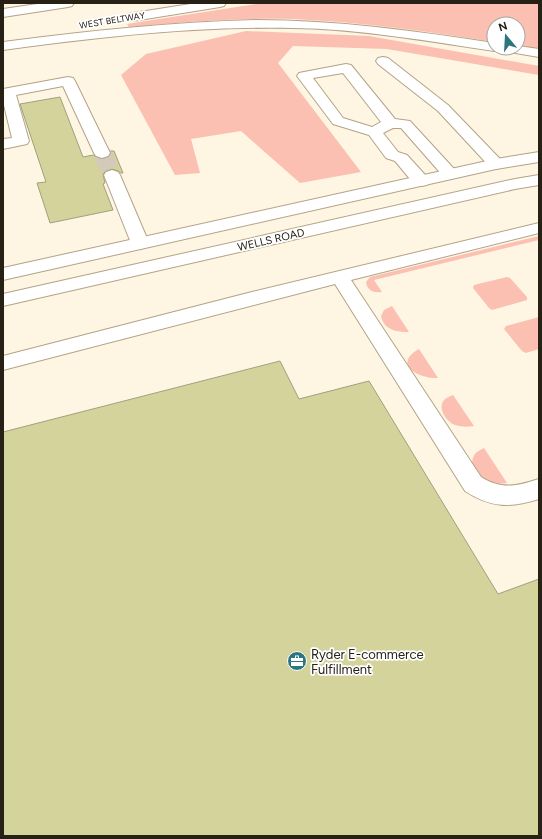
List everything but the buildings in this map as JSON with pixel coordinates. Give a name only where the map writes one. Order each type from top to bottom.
[{"type":"main road","points":[[3,5],[13,3]]},
{"type":"main road","points":[[3,13],[68,3]]},
{"type":"main road","name":"WEST BELTWAY","points":[[3,37],[220,3]]},
{"type":"main road","points":[[3,46],[129,30],[190,25],[241,24],[301,24],[380,30],[486,46]]},
{"type":"main road","points":[[526,51],[539,53]]},
{"type":"main road","points":[[383,61],[442,108],[496,164]]},
{"type":"main road","points":[[390,123],[346,68],[304,76],[338,121],[374,132],[392,155],[390,161],[415,182]]},
{"type":"main road","points":[[3,144],[21,141],[8,92],[68,81],[102,153]]},
{"type":"main road","points":[[374,132],[390,123],[405,124],[450,174]]},
{"type":"main road","points":[[3,274],[450,174],[539,157]]},
{"type":"main road","points":[[112,175],[140,243]]},
{"type":"main road","name":"WELLS ROAD","points":[[3,300],[515,184],[539,180]]},
{"type":"main road","points":[[3,363],[248,299],[539,228]]},
{"type":"main road","points":[[340,277],[473,484],[483,491],[503,496],[517,496],[539,489]]},
{"type":"shaded area","points":[[262,3],[539,3],[539,49],[526,47],[526,16],[486,16],[486,41],[444,34],[343,22],[292,19],[210,21],[129,27],[127,24]]},
{"type":"shaded area","points":[[246,31],[369,36],[539,66],[539,75],[387,49],[293,46],[278,63],[361,172],[300,183],[241,131],[191,139],[200,173],[175,175],[121,75],[146,54]]},
{"type":"shaded area","points":[[539,236],[539,240],[374,280],[382,292],[371,291],[366,282],[370,277]]},
{"type":"shaded area","points":[[507,277],[510,278],[527,297],[527,300],[492,310],[473,288],[474,285]]},
{"type":"shaded area","points":[[392,306],[409,332],[395,331],[388,327],[383,321],[381,316],[384,310]]},
{"type":"shaded area","points":[[539,317],[539,349],[526,353],[522,351],[504,329],[506,326]]},
{"type":"shaded area","points":[[419,349],[438,378],[423,376],[411,370],[408,365],[408,360],[411,355]]},
{"type":"shaded area","points":[[453,395],[474,426],[464,427],[455,425],[446,418],[442,411],[442,404],[445,399]]},
{"type":"shaded area","points":[[484,448],[507,483],[490,483],[482,479],[476,473],[472,461],[475,454]]},
{"type":"tunnel","points":[[102,153],[112,175]]},
{"type":"place","name":"Ryder E-commerce Fulfillment","points":[[297,661]]}]
